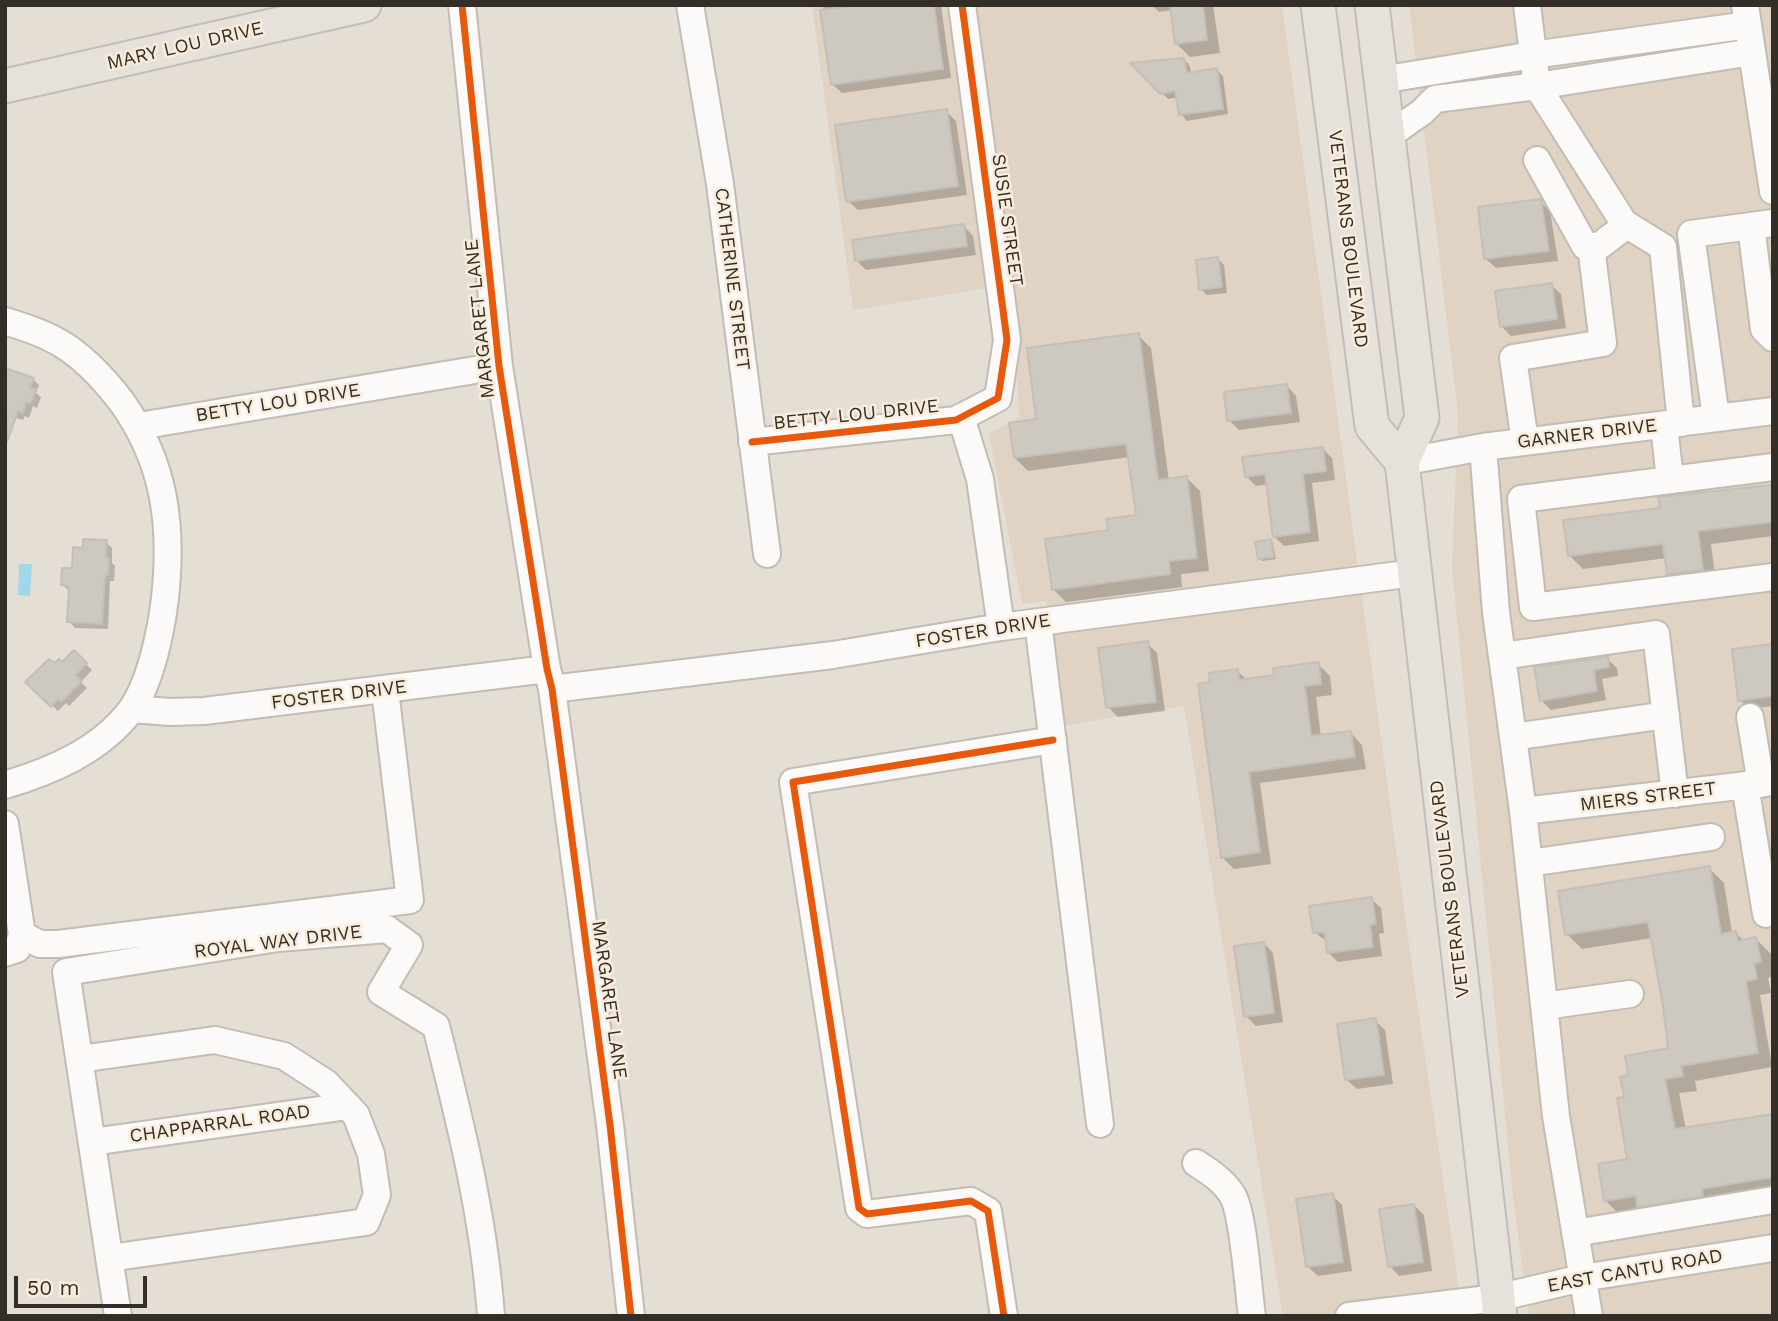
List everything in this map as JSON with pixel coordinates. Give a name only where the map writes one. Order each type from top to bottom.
[{"type":"main road","name":"MARY LOU DRIVE","points":[[5,86],[364,5]]},
{"type":"main road","name":"VETERANS BOULEVARD","points":[[1318,5],[1372,426],[1402,462],[1498,1307]]},
{"type":"main road","points":[[1372,5],[1422,418],[1402,462]]},
{"type":"main road","points":[[1354,289],[1391,290],[1403,295],[1408,304]]},
{"type":"street","name":"MARGARET LANE","points":[[462,5],[499,366],[549,679],[610,1125],[631,1316]]},
{"type":"street","name":"CATHERINE STREET","points":[[690,5],[720,184],[767,554]]},
{"type":"street","name":"SUSIE STREET","points":[[961,417],[998,398],[1007,340],[962,5]]},
{"type":"street","points":[[1527,5],[1537,86],[1624,223],[1663,247],[1672,424],[1670,480]]},
{"type":"street","points":[[1381,80],[1746,15],[1773,191]]},
{"type":"street","points":[[1388,136],[1422,112],[1435,99],[1537,86],[1752,52]]},
{"type":"street","points":[[1537,160],[1585,246],[1599,246],[1628,225]]},
{"type":"street","points":[[1716,418],[1691,234],[1762,224],[1764,329],[1773,338]]},
{"type":"street","points":[[1525,442],[1513,358],[1603,343],[1591,246]]},
{"type":"street","points":[[5,321],[48,337],[83,360],[109,385],[139,426],[151,453],[164,503],[168,539],[162,627],[149,671],[132,709],[97,745],[36,776],[5,785]]},
{"type":"street","name":"BETTY LOU DRIVE","points":[[139,426],[499,366]]},
{"type":"street","name":"GARNER DRIVE","points":[[1402,462],[1483,447],[1773,411]]},
{"type":"street","name":"BETTY LOU DRIVE","points":[[752,442],[956,420],[961,417],[980,479],[1001,627]]},
{"type":"street","points":[[1483,447],[1502,656],[1523,811],[1556,1116],[1589,1316]]},
{"type":"street","points":[[1773,467],[1521,499],[1533,607],[1773,577]]},
{"type":"street","points":[[1492,554],[1527,550]]},
{"type":"street","name":"FOSTER DRIVE","points":[[132,709],[204,711],[385,690],[833,655],[1001,627],[1414,573]]},
{"type":"street","points":[[1038,622],[1100,1124]]},
{"type":"street","points":[[1502,656],[1656,634],[1675,793]]},
{"type":"street","points":[[5,824],[14,944],[29,940],[40,944],[58,944],[410,900],[385,690]]},
{"type":"street","points":[[1513,737],[1666,715]]},
{"type":"street","points":[[1751,717],[1760,784],[1766,914]]},
{"type":"street","points":[[1004,1316],[988,1211],[971,1201],[867,1214],[859,1208],[793,782],[1053,740]]},
{"type":"street","name":"MIERS STREET","points":[[1523,811],[1760,784]]},
{"type":"street","points":[[1529,863],[1712,838]]},
{"type":"street","name":"ROYAL WAY DRIVE","points":[[79,1059],[66,972],[278,938],[387,929],[409,945],[382,992],[436,1026],[465,1140],[489,1283],[491,1316]]},
{"type":"street","points":[[1544,1006],[1630,994]]},
{"type":"street","points":[[110,1258],[366,1222],[377,1195],[371,1154],[356,1115],[326,1083],[284,1056],[215,1040],[79,1059],[118,1316]]},
{"type":"street","name":"CHAPPARRAL ROAD","points":[[92,1142],[348,1106]]},
{"type":"street","points":[[1196,1163],[1218,1177],[1233,1197],[1240,1222],[1252,1316]]},
{"type":"street","points":[[1575,1233],[1773,1200]]},
{"type":"street","name":"EAST CANTU ROAD","points":[[1349,1316],[1498,1307],[1582,1278],[1773,1248]]},
{"type":"shaded area","points":[[812,5],[1282,5],[1412,967],[1463,1316],[1283,1316],[1184,706],[1061,726],[1046,601],[1022,604],[989,434],[1019,417],[1010,284],[853,310]]},
{"type":"shaded area","points":[[1409,5],[1773,5],[1773,1316],[1529,1316],[1513,1197],[1452,567],[1458,413]]},
{"type":"water","points":[[19,564],[32,564],[30,596],[18,595]]},
{"type":"building","points":[[856,5],[934,5],[943,69],[831,85],[820,10]]},
{"type":"building","points":[[1170,5],[1203,5],[1207,40],[1175,44]]},
{"type":"building","points":[[1184,58],[1187,73],[1217,68],[1223,109],[1179,115],[1175,91],[1160,94],[1130,63]]},
{"type":"building","points":[[947,109],[958,186],[846,202],[835,125]]},
{"type":"building","points":[[1541,199],[1549,251],[1484,259],[1478,207]]},
{"type":"building","points":[[964,224],[967,246],[855,261],[852,240]]},
{"type":"building","points":[[1218,257],[1222,287],[1199,290],[1196,260]]},
{"type":"building","points":[[1552,283],[1557,319],[1500,327],[1495,291]]},
{"type":"building","points":[[1139,333],[1158,480],[1187,476],[1197,558],[1169,561],[1170,574],[1052,590],[1045,539],[1108,530],[1106,519],[1136,515],[1126,444],[1014,458],[1009,423],[1036,419],[1027,348]]},
{"type":"building","points":[[5,368],[34,378],[30,388],[36,389],[31,403],[26,402],[23,413],[18,411],[7,442]]},
{"type":"building","points":[[1287,384],[1291,413],[1227,421],[1224,392]]},
{"type":"building","points":[[1323,447],[1326,471],[1303,474],[1310,532],[1273,537],[1265,474],[1245,477],[1242,457]]},
{"type":"building","points":[[1773,485],[1773,522],[1698,531],[1703,570],[1667,574],[1663,544],[1568,556],[1563,520],[1660,508],[1658,497]]},
{"type":"building","points":[[83,539],[107,540],[108,575],[105,575],[102,624],[67,622],[69,586],[61,585],[62,568],[72,568],[73,547],[83,548]]},
{"type":"building","points":[[1271,539],[1274,557],[1258,559],[1255,542]]},
{"type":"building","points":[[1148,641],[1156,702],[1106,708],[1098,648]]},
{"type":"building","points":[[1773,644],[1773,696],[1738,701],[1732,649]]},
{"type":"building","points":[[74,650],[87,663],[76,675],[82,681],[61,702],[58,699],[51,707],[25,682],[49,659],[54,663],[59,659],[62,662]]},
{"type":"building","points":[[1608,657],[1609,667],[1594,670],[1597,691],[1540,701],[1534,667]]},
{"type":"building","points":[[1319,662],[1321,684],[1305,686],[1311,736],[1351,731],[1355,757],[1249,772],[1260,852],[1221,858],[1198,684],[1210,682],[1209,673],[1238,669],[1239,680],[1274,675],[1273,668]]},
{"type":"building","points":[[1710,866],[1721,934],[1736,931],[1738,941],[1756,937],[1761,962],[1754,963],[1757,979],[1746,981],[1758,1053],[1681,1066],[1683,1076],[1665,1079],[1675,1129],[1773,1114],[1773,1177],[1702,1189],[1703,1196],[1637,1207],[1636,1196],[1604,1201],[1598,1164],[1627,1159],[1617,1098],[1624,1097],[1620,1077],[1628,1075],[1625,1056],[1668,1048],[1663,1006],[1648,922],[1565,935],[1558,891]]},
{"type":"building","points":[[1372,897],[1376,924],[1370,925],[1373,947],[1327,953],[1324,932],[1313,933],[1309,906]]},
{"type":"building","points":[[1264,942],[1274,1013],[1244,1017],[1234,946]]},
{"type":"building","points":[[1376,1018],[1384,1075],[1345,1080],[1337,1024]]},
{"type":"building","points":[[1333,1193],[1343,1262],[1306,1267],[1296,1199]]},
{"type":"building","points":[[1414,1204],[1423,1262],[1388,1267],[1379,1209]]},
{"type":"cycle path","points":[[462,5],[499,366],[552,689],[610,1125],[631,1316]]},
{"type":"cycle path","points":[[752,442],[956,420],[998,398],[1007,340],[962,5]]},
{"type":"cycle path","points":[[1004,1316],[988,1211],[971,1201],[867,1214],[859,1208],[793,782],[1053,740]]}]
